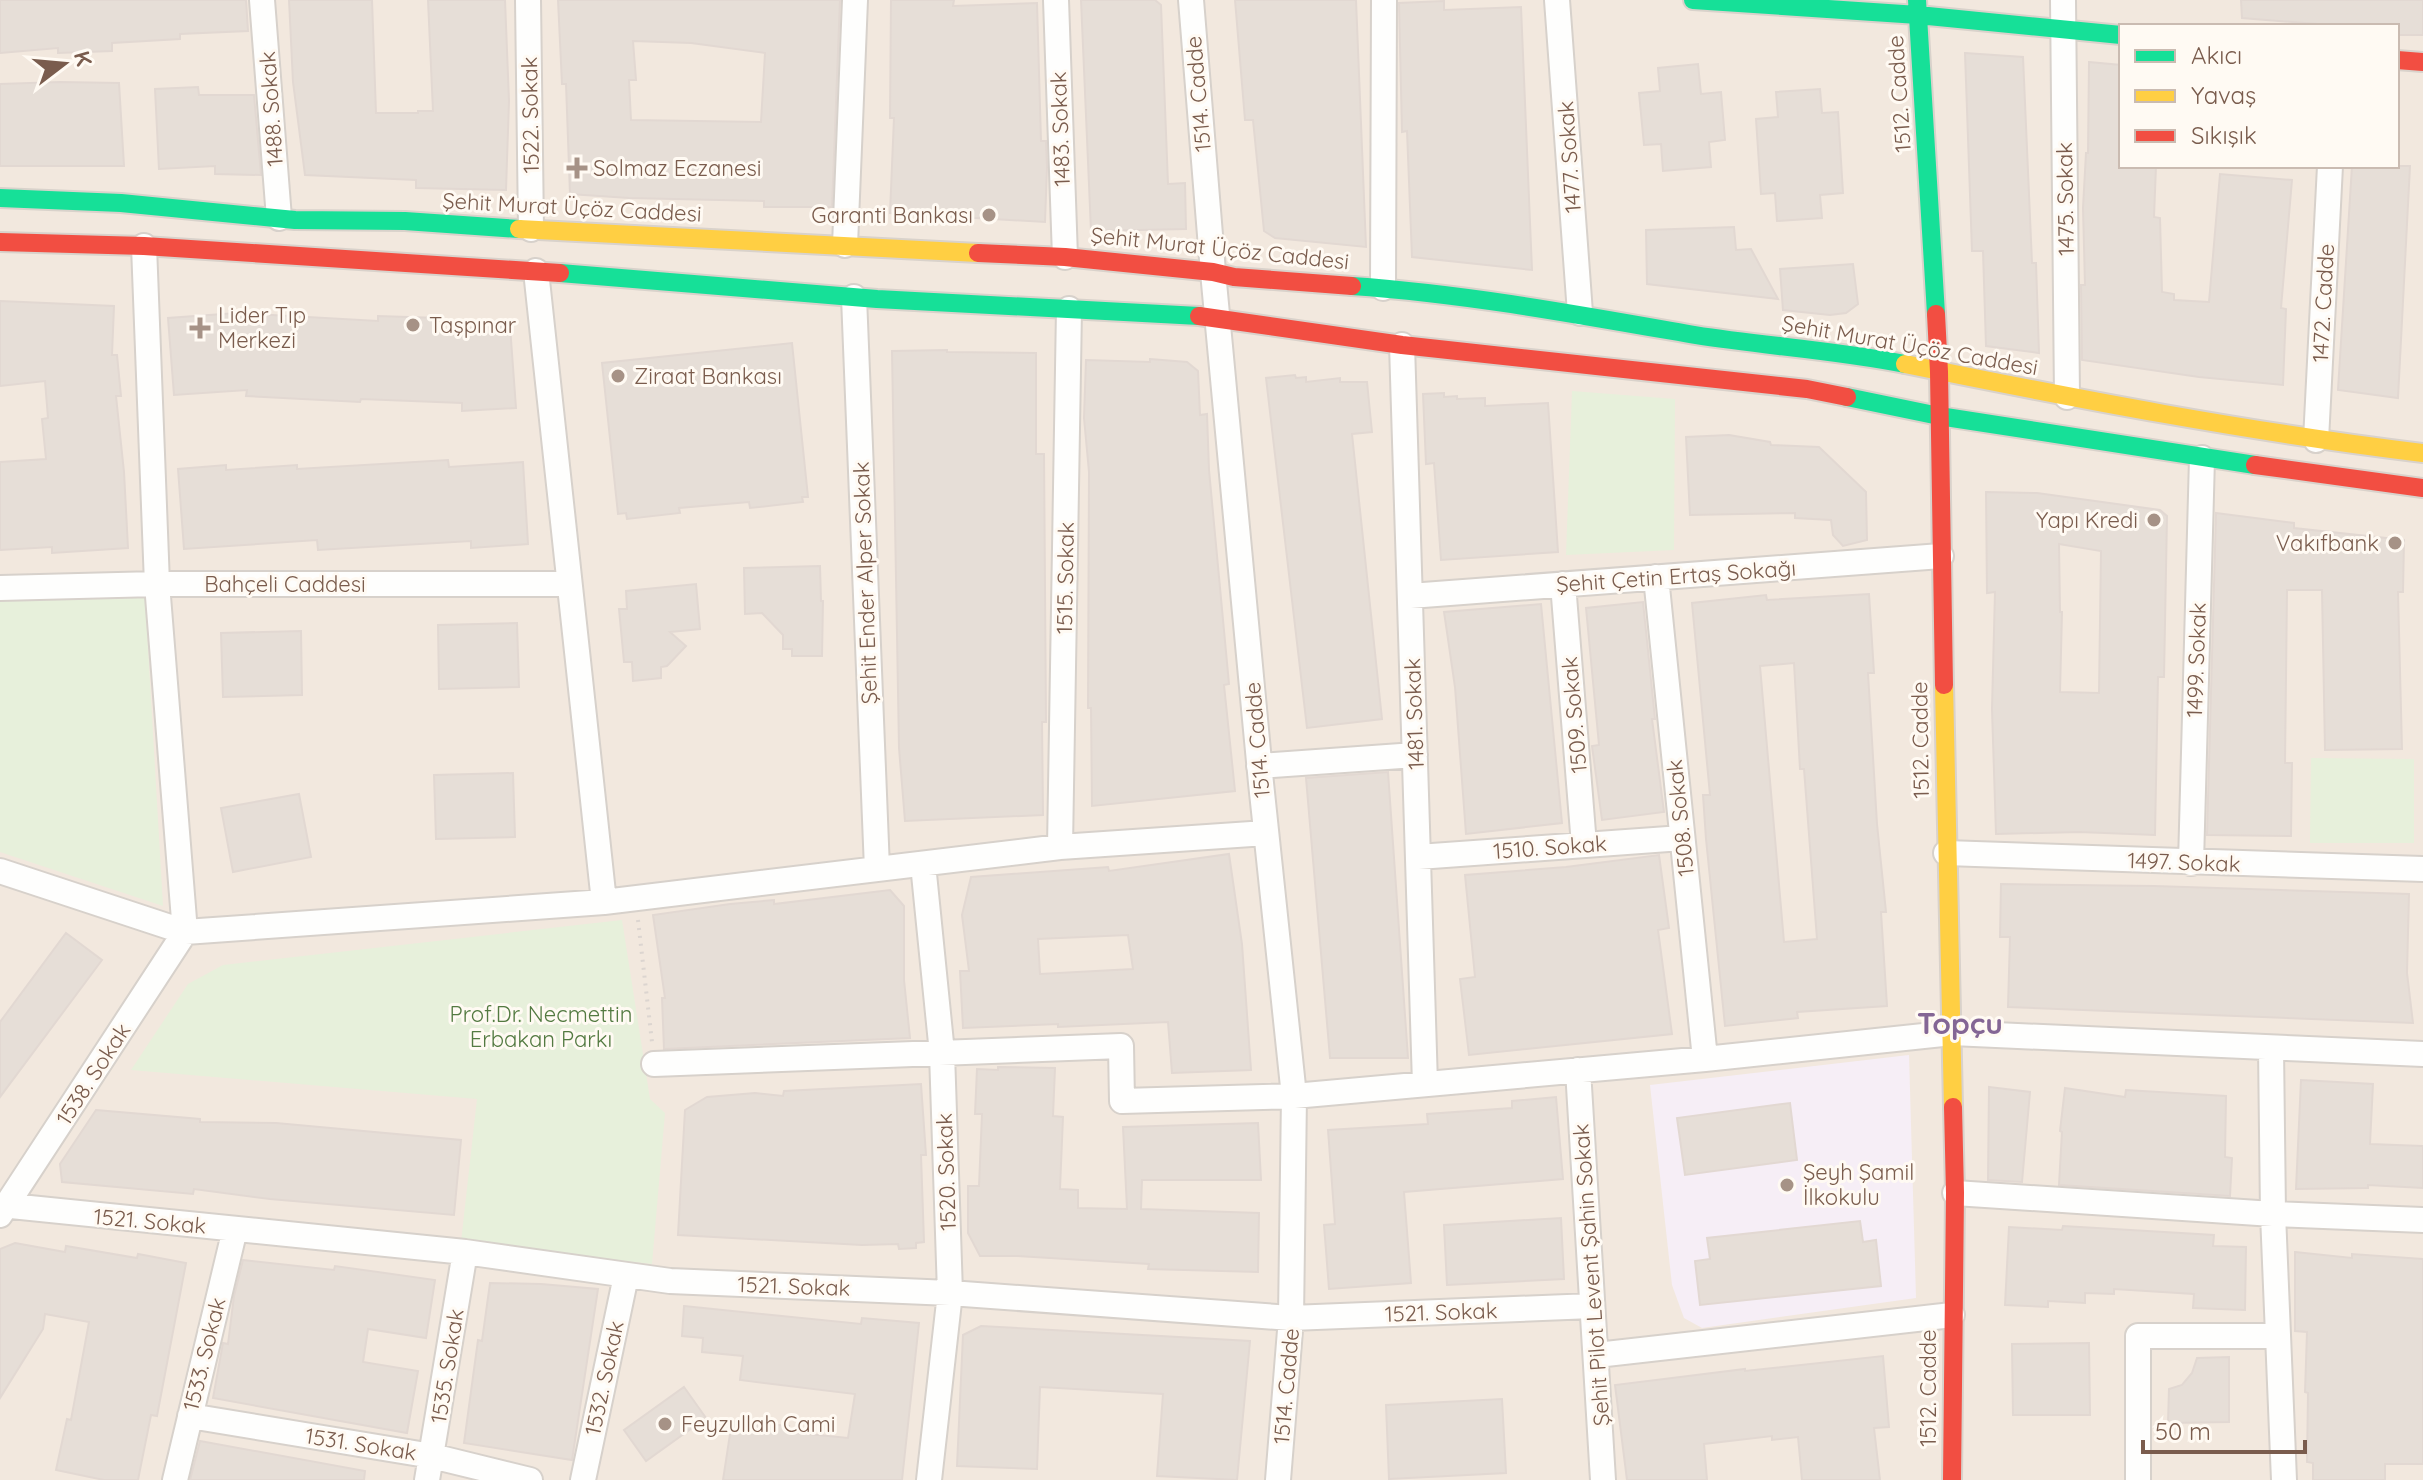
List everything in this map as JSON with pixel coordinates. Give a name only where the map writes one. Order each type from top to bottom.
[{"type":"main road","points":[[1693,0],[1917,8],[2119,35]]},
{"type":"main road","name":"1512. Cadde","points":[[1917,8],[1939,372],[1955,1193],[1952,1480]]},
{"type":"main road","points":[[2399,60],[2423,62]]},
{"type":"main road","name":"Şehit Murat Üçöz Caddesi","points":[[0,198],[121,203],[279,218],[405,221],[1065,257],[1213,272],[1234,277],[1383,288],[1580,313],[1697,335],[1863,356],[2067,397],[2316,440],[2423,453]]},
{"type":"main road","points":[[0,242],[144,246],[536,271],[854,297],[1218,317],[1402,345],[1807,389],[1939,416],[2202,458],[2423,488]]},
{"type":"street","name":"1488. Sokak","points":[[262,0],[279,218]]},
{"type":"street","name":"1522. Sokak","points":[[528,0],[531,229]]},
{"type":"street","points":[[845,245],[855,0]]},
{"type":"street","name":"1483. Sokak","points":[[1056,0],[1065,257]]},
{"type":"street","name":"1514. Cadde","points":[[1191,0],[1259,766],[1294,1096],[1291,1318],[1278,1480]]},
{"type":"street","points":[[1383,288],[1384,0]]},
{"type":"street","name":"1477. Sokak","points":[[1557,0],[1580,313]]},
{"type":"street","name":"1475. Sokak","points":[[2063,0],[2067,397]]},
{"type":"street","name":"1472. Cadde","points":[[2316,440],[2330,168]]},
{"type":"street","points":[[144,246],[157,584],[185,932]]},
{"type":"street","points":[[536,271],[604,902]]},
{"type":"street","name":"Şehit Ender Alper Sokak","points":[[854,297],[877,869]]},
{"type":"street","name":"1515. Sokak","points":[[1060,847],[1069,309]]},
{"type":"street","name":"1481. Sokak","points":[[1402,345],[1425,1084]]},
{"type":"street","name":"1499. Sokak","points":[[2191,863],[2202,458]]},
{"type":"street","name":"Şehit Çetin Ertaş Sokağı","points":[[1410,596],[1941,556]]},
{"type":"street","name":"1508. Sokak","points":[[1656,577],[1705,1059]]},
{"type":"street","name":"Bahçeli Caddesi","points":[[0,588],[157,584],[569,584]]},
{"type":"street","name":"1509. Sokak","points":[[1563,584],[1584,845]]},
{"type":"street","points":[[1259,766],[1415,755]]},
{"type":"street","points":[[0,871],[185,932],[604,902],[1060,847],[1266,833]]},
{"type":"street","name":"1510. Sokak","points":[[1418,857],[1682,838]]},
{"type":"street","name":"1497. Sokak","points":[[1946,853],[2423,869]]},
{"type":"street","name":"1520. Sokak","points":[[923,864],[942,1053],[950,1293],[929,1480]]},
{"type":"street","name":"1538. Sokak","points":[[2,1209],[185,932]]},
{"type":"street","points":[[654,1064],[1121,1046],[1122,1101],[1294,1096],[1952,1033],[2423,1054]]},
{"type":"street","points":[[2271,1048],[2273,1214],[2284,1480]]},
{"type":"street","name":"Şehit Pilot Levent Şahin Sokak","points":[[1578,1070],[1603,1480]]},
{"type":"street","points":[[1955,1193],[2273,1214],[2423,1220]]},
{"type":"street","name":"1521. Sokak","points":[[2,1209],[465,1252],[686,1282],[950,1293],[1291,1318],[1592,1306]]},
{"type":"street","name":"1533. Sokak","points":[[175,1480],[235,1229]]},
{"type":"street","name":"1535. Sokak","points":[[430,1468],[465,1252]]},
{"type":"street","name":"1532. Sokak","points":[[583,1480],[626,1276]]},
{"type":"street","points":[[1597,1355],[1952,1315]]},
{"type":"street","points":[[2138,1480],[2138,1336],[2278,1336]]},
{"type":"street","name":"1531. Sokak","points":[[190,1416],[430,1468],[530,1480]]},
{"type":"path","points":[[635,898],[654,1064]]},
{"type":"shaded area","points":[[0,0],[2423,0],[2423,1480],[0,1480]]},
{"type":"shaded area","name":"Şeyh Şamil İlkokulu","points":[[1909,1055],[1916,1298],[1702,1328],[1684,1318],[1672,1285],[1650,1085]]},
{"type":"green space","points":[[1572,391],[1675,399],[1674,550],[1566,555]]},
{"type":"green space","points":[[145,596],[163,906],[0,852],[0,601]]},
{"type":"green space","points":[[2311,758],[2414,759],[2414,843],[2310,843]]},
{"type":"green space","name":"Prof.Dr. Necmettin Erbakan Parkı","points":[[622,920],[650,1099],[665,1113],[652,1264],[461,1242],[477,1099],[131,1070],[188,984],[223,965]]},
{"type":"building","points":[[0,0],[246,0],[248,31],[180,34],[180,39],[112,43],[112,51],[58,53],[58,48],[0,53]]},
{"type":"building","points":[[289,0],[372,0],[376,113],[418,113],[433,111],[428,0],[505,0],[509,101],[506,190],[416,188],[416,180],[305,175],[293,82]]},
{"type":"building","points":[[558,0],[840,0],[832,207],[764,207],[764,201],[570,194],[566,84],[562,84]],"holes":[[[633,41],[691,43],[765,53],[761,122],[631,120],[629,80],[636,80]]]},
{"type":"building","points":[[891,0],[954,0],[953,6],[1037,3],[1041,141],[1046,141],[1047,167],[1045,222],[890,213],[894,118],[890,118]]},
{"type":"building","points":[[1081,0],[1155,0],[1161,5],[1168,184],[1185,183],[1186,229],[1091,231]]},
{"type":"building","points":[[1235,0],[1356,0],[1366,247],[1275,238],[1264,231],[1253,120],[1245,120]]},
{"type":"building","points":[[2241,0],[2423,0],[2423,35],[2399,35],[2399,24],[2318,24],[2242,18]]},
{"type":"building","points":[[1444,1],[1444,10],[1521,7],[1532,270],[1412,257],[1407,131],[1402,132],[1399,3]]},
{"type":"building","points":[[1965,53],[2023,57],[2039,353],[1986,346],[1983,251],[1972,251]]},
{"type":"building","points":[[2089,62],[2119,65],[2119,168],[2156,168],[2154,217],[2160,218],[2162,292],[2174,294],[2174,300],[2209,302],[2220,174],[2292,180],[2281,308],[2286,309],[2283,385],[2199,377],[2082,360],[2081,285],[2085,285],[2083,208],[2088,153]]},
{"type":"building","points":[[1698,64],[1701,94],[1721,92],[1725,140],[1709,142],[1711,167],[1663,171],[1661,144],[1644,145],[1639,93],[1660,91],[1658,68]]},
{"type":"building","points":[[119,83],[124,166],[0,166],[0,84]]},
{"type":"building","points":[[198,87],[199,95],[254,95],[261,175],[215,174],[215,166],[159,169],[155,89]]},
{"type":"building","points":[[1820,89],[1822,113],[1838,112],[1843,193],[1820,195],[1822,218],[1777,221],[1775,193],[1761,194],[1756,119],[1778,117],[1776,92]]},
{"type":"building","points":[[2410,166],[2398,398],[2338,390],[2352,168]]},
{"type":"building","points":[[1734,227],[1736,250],[1751,249],[1778,299],[1647,284],[1646,230]]},
{"type":"building","points":[[1853,264],[1858,304],[1846,313],[1830,315],[1783,310],[1780,269]]},
{"type":"building","points":[[0,301],[114,306],[112,355],[117,355],[121,396],[116,396],[128,548],[52,553],[52,547],[0,550],[0,462],[46,459],[42,419],[48,418],[45,381],[0,386]]},
{"type":"building","points":[[237,313],[378,321],[378,316],[439,318],[439,330],[510,326],[516,408],[462,411],[462,403],[246,396],[247,390],[174,395],[168,318]]},
{"type":"building","points":[[792,343],[808,497],[802,497],[803,502],[750,508],[749,502],[679,508],[680,513],[627,519],[626,513],[618,514],[602,363]]},
{"type":"building","points":[[892,351],[1036,353],[1036,454],[1044,454],[1046,722],[1042,722],[1043,815],[905,821],[899,748]]},
{"type":"building","points":[[1150,359],[1187,362],[1198,371],[1200,415],[1207,414],[1209,470],[1229,684],[1224,685],[1235,791],[1092,806],[1091,708],[1088,708],[1089,472],[1084,418],[1086,360],[1150,362]]},
{"type":"building","points":[[1295,375],[1296,378],[1306,377],[1306,382],[1340,378],[1340,382],[1367,382],[1372,432],[1352,434],[1382,719],[1307,728],[1266,378]]},
{"type":"building","points":[[1444,393],[1444,397],[1457,396],[1457,399],[1485,398],[1485,406],[1548,403],[1558,552],[1441,560],[1434,463],[1426,464],[1423,394]]},
{"type":"building","points":[[1729,435],[1770,442],[1771,445],[1819,447],[1866,492],[1867,540],[1843,546],[1833,535],[1831,520],[1795,518],[1795,513],[1690,515],[1686,437]]},
{"type":"building","points":[[448,460],[449,467],[523,462],[528,544],[471,548],[471,541],[318,550],[317,540],[184,549],[178,469],[226,465],[226,470],[297,465],[297,469]]},
{"type":"building","points":[[1986,492],[2037,493],[2160,510],[2167,516],[2164,677],[2158,677],[2155,835],[2079,832],[1996,834],[1992,709],[1995,592],[1987,593]],"holes":[[[2059,544],[2101,551],[2099,693],[2060,692],[2062,612]]]},
{"type":"building","points":[[2216,513],[2294,523],[2294,528],[2404,540],[2403,592],[2398,592],[2402,749],[2325,750],[2322,590],[2287,590],[2285,763],[2292,763],[2291,836],[2207,835]]},
{"type":"building","points":[[820,566],[822,656],[792,656],[792,649],[783,649],[783,635],[762,613],[745,614],[744,568]]},
{"type":"building","points":[[696,584],[700,629],[670,632],[686,646],[667,666],[661,667],[661,678],[633,681],[632,662],[624,662],[619,609],[627,609],[626,591]]},
{"type":"building","points":[[1869,594],[1874,673],[1868,673],[1886,912],[1881,912],[1887,1006],[1797,1012],[1798,1018],[1725,1026],[1706,839],[1703,795],[1710,795],[1692,603],[1766,595],[1767,600]],"holes":[[[1794,663],[1800,769],[1804,769],[1817,939],[1784,942],[1760,666]]]},
{"type":"building","points":[[1643,602],[1655,719],[1652,719],[1664,812],[1602,820],[1592,746],[1599,745],[1586,608]]},
{"type":"building","points":[[1541,604],[1562,823],[1466,834],[1455,687],[1444,612]]},
{"type":"building","points":[[517,623],[519,687],[439,689],[438,625]]},
{"type":"building","points":[[301,631],[302,695],[223,697],[221,633]]},
{"type":"building","points":[[1388,772],[1408,1058],[1330,1058],[1306,778]]},
{"type":"building","points":[[513,773],[515,837],[436,839],[434,775]]},
{"type":"building","points":[[299,794],[311,857],[233,872],[221,808]]},
{"type":"building","points":[[1229,854],[1242,944],[1251,1070],[1172,1073],[1168,1022],[963,1028],[960,971],[969,971],[962,915],[971,877],[1108,867],[1109,871]],"holes":[[[1128,935],[1133,969],[1040,974],[1038,939]]]},
{"type":"building","points":[[1659,855],[1669,928],[1658,930],[1672,1034],[1469,1055],[1460,979],[1475,977],[1465,875]]},
{"type":"building","points":[[2001,884],[2409,894],[2407,973],[2413,1023],[2008,1007],[2010,937],[2000,937]]},
{"type":"building","points":[[890,890],[904,906],[904,980],[910,1038],[664,1049],[662,998],[665,998],[653,915],[730,904],[774,900],[774,904]]},
{"type":"building","points":[[66,933],[102,960],[0,1097],[0,1022]]},
{"type":"building","points":[[998,1067],[1055,1068],[1053,1116],[1063,1117],[1060,1189],[1078,1190],[1078,1208],[1127,1209],[1123,1127],[1258,1123],[1261,1180],[1142,1180],[1141,1209],[1259,1213],[1258,1272],[1148,1269],[1149,1264],[980,1256],[968,1233],[968,1186],[979,1186],[982,1114],[975,1114],[977,1069],[998,1070]]},
{"type":"building","points":[[2301,1080],[2373,1084],[2370,1144],[2423,1146],[2423,1188],[2368,1185],[2368,1188],[2296,1189]]},
{"type":"building","points":[[921,1084],[926,1155],[921,1155],[924,1242],[916,1243],[916,1248],[899,1249],[898,1244],[862,1245],[678,1235],[685,1110],[707,1097],[755,1093],[783,1096],[784,1091]]},
{"type":"building","points":[[1989,1087],[2030,1092],[2022,1182],[1988,1180]]},
{"type":"building","points":[[2065,1088],[2125,1097],[2126,1090],[2226,1096],[2225,1157],[2232,1158],[2230,1196],[2059,1185]]},
{"type":"building","points":[[1556,1097],[1563,1179],[1404,1192],[1411,1283],[1329,1289],[1324,1225],[1335,1224],[1328,1130],[1428,1124],[1427,1114],[1512,1108],[1512,1101]]},
{"type":"building","points":[[1790,1103],[1797,1160],[1685,1175],[1677,1118]]},
{"type":"building","points":[[96,1110],[200,1119],[200,1122],[276,1123],[461,1140],[454,1215],[194,1189],[193,1194],[62,1182],[60,1164]]},
{"type":"building","points":[[1561,1218],[1564,1279],[1447,1285],[1444,1225]]},
{"type":"building","points":[[1860,1221],[1863,1242],[1876,1240],[1881,1286],[1700,1305],[1695,1261],[1710,1259],[1707,1238]]},
{"type":"building","points":[[2063,1226],[2214,1235],[2213,1246],[2246,1247],[2245,1310],[2193,1308],[2194,1294],[2114,1289],[2114,1294],[2085,1293],[2085,1303],[2048,1301],[2048,1307],[2005,1305],[2009,1227],[2062,1230]]},
{"type":"building","points":[[15,1243],[65,1252],[66,1246],[137,1258],[138,1254],[186,1263],[157,1416],[151,1415],[138,1480],[104,1480],[56,1470],[67,1419],[71,1420],[89,1322],[45,1314],[43,1329],[0,1398],[0,1249]]},
{"type":"building","points":[[2295,1252],[2352,1258],[2352,1254],[2423,1259],[2423,1464],[2385,1464],[2385,1480],[2313,1480],[2313,1463],[2307,1462],[2307,1332],[2295,1331]]},
{"type":"building","points":[[243,1260],[334,1270],[335,1266],[435,1280],[426,1338],[368,1329],[363,1362],[418,1371],[407,1433],[213,1398],[223,1343],[228,1344],[234,1296]]},
{"type":"building","points":[[490,1283],[598,1289],[572,1460],[464,1443],[478,1340],[482,1341]]},
{"type":"building","points":[[684,1306],[861,1324],[862,1318],[919,1323],[902,1480],[723,1480],[732,1421],[789,1426],[788,1432],[848,1438],[855,1394],[740,1380],[743,1356],[702,1352],[703,1338],[682,1336]]},
{"type":"building","points":[[981,1326],[1250,1341],[1237,1480],[1157,1476],[1163,1394],[1040,1387],[1037,1469],[957,1466],[963,1335]]},
{"type":"building","points":[[2089,1343],[2090,1415],[2013,1415],[2012,1344]]},
{"type":"building","points":[[1883,1356],[1889,1427],[1874,1428],[1880,1480],[1802,1480],[1798,1437],[1772,1440],[1772,1436],[1704,1444],[1707,1480],[1627,1480],[1615,1385]]},
{"type":"building","points":[[2229,1357],[2229,1422],[2168,1423],[2169,1389],[2182,1385],[2192,1373],[2197,1358]]},
{"type":"building","name":"Feyzullah Cami","points":[[684,1387],[706,1418],[646,1461],[624,1430]]},
{"type":"building","points":[[1502,1399],[1506,1473],[1389,1479],[1386,1405]]},
{"type":"building","points":[[200,1441],[365,1471],[364,1480],[190,1480]]},
{"type":"traffic: fast","points":[[1693,0],[1918,15],[2119,35]]},
{"type":"traffic: fast","points":[[1917,0],[1936,314]]},
{"type":"traffic: fast","points":[[0,198],[121,203],[295,220],[405,221],[519,229]]},
{"type":"traffic: fast","points":[[560,273],[877,299],[1199,316]]},
{"type":"traffic: fast","points":[[1352,286],[1481,300],[1695,335],[1905,364]]},
{"type":"traffic: fast","points":[[1847,397],[1939,416],[2255,465]]},
{"type":"traffic: slow","points":[[519,229],[978,253]]},
{"type":"traffic: slow","points":[[1905,364],[2163,414],[2423,453]]},
{"type":"traffic: slow","points":[[1944,685],[1953,1107]]},
{"type":"traffic: jam","points":[[2399,60],[2423,62]]},
{"type":"traffic: jam","points":[[0,242],[144,246],[560,273]]},
{"type":"traffic: jam","points":[[978,253],[1065,257],[1213,272],[1234,277],[1352,286]]},
{"type":"traffic: jam","points":[[1936,314],[1944,685]]},
{"type":"traffic: jam","points":[[1199,316],[1402,345],[1807,389],[1847,397]]},
{"type":"traffic: jam","points":[[2255,465],[2423,488]]},
{"type":"traffic: jam","points":[[1952,1480],[1953,1107]]},
{"type":"place","name":"Solmaz Eczanesi","points":[[577,168]]},
{"type":"place","name":"Garanti Bankası","points":[[989,215]]},
{"type":"place","name":"Taşpınar","points":[[413,325]]},
{"type":"place","name":"Lider Tıp Merkezi","points":[[200,328]]},
{"type":"place","name":"Ziraat Bankası","points":[[618,376]]},
{"type":"place","name":"Yapı Kredi","points":[[2154,520]]},
{"type":"place","name":"Vakıfbank","points":[[2395,543]]},
{"type":"place","name":"Şeyh Şamil İlkokulu","points":[[1787,1185]]},
{"type":"place","name":"Feyzullah Cami","points":[[665,1424]]},
{"type":"district","name":"Topçu","points":[[1960,1024]]}]
